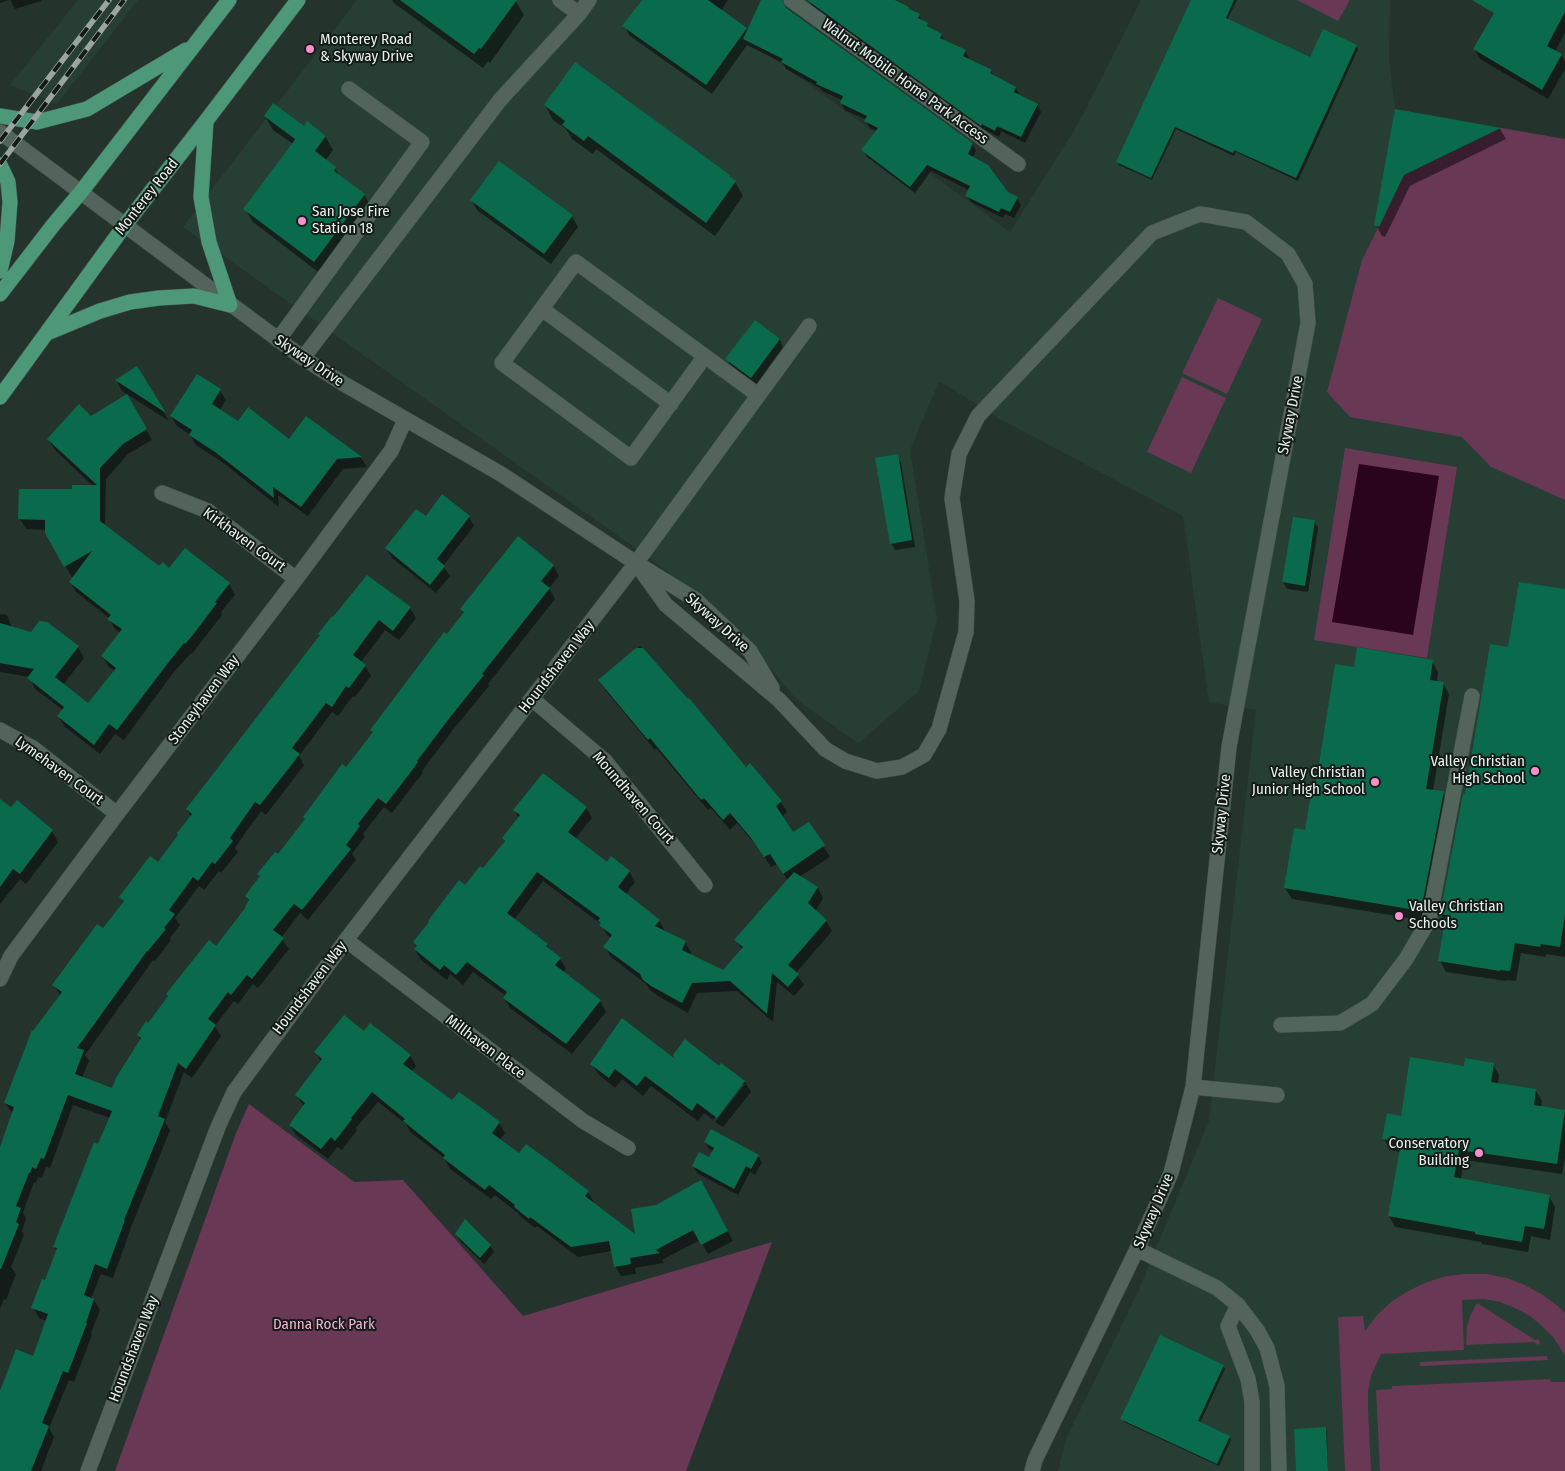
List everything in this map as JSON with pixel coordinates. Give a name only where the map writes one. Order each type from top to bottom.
[{"type":"main road","points":[[0,294],[229,0]]},
{"type":"main road","name":"Monterey Road","points":[[0,397],[125,225],[298,0]]},
{"type":"main road","points":[[0,116],[37,122],[87,110],[194,46]]},
{"type":"main road","points":[[206,121],[201,197],[209,242],[230,305]]},
{"type":"main road","points":[[0,165],[8,182],[10,202],[7,241],[0,271]]},
{"type":"main road","points":[[47,333],[100,311],[130,302],[194,296],[230,305]]},
{"type":"street","points":[[560,0],[579,14]]},
{"type":"street","points":[[303,358],[500,100],[590,0]]},
{"type":"street","name":"Walnut Mobile Home Park Access","points":[[791,0],[1018,164]]},
{"type":"street","points":[[278,340],[422,142],[349,88]]},
{"type":"street","name":"Skyway Drive","points":[[0,132],[303,358],[405,420],[501,474],[636,564],[696,600],[750,651],[779,700]]},
{"type":"street","name":"Skyway Drive","points":[[636,564],[666,604],[779,700],[825,749],[845,761],[877,771],[902,767],[924,755],[939,729],[966,632],[967,601],[952,498],[959,454],[978,416],[1152,233],[1200,214],[1246,222],[1288,254],[1304,284],[1308,323],[1229,748],[1193,1087],[1171,1173],[1137,1249],[1035,1460],[1032,1471]]},
{"type":"street","points":[[705,356],[631,458],[502,364],[576,262],[705,356],[758,395]]},
{"type":"street","points":[[542,310],[671,404]]},
{"type":"street","name":"Houndshaven Way","points":[[88,1471],[215,1136],[234,1092],[346,940],[636,564],[809,326]]},
{"type":"street","name":"Stoneyhaven Way","points":[[0,979],[12,956],[117,814],[391,451],[405,420]]},
{"type":"street","name":"Kirkhaven Court","points":[[162,493],[208,511],[296,579]]},
{"type":"street","points":[[1281,1026],[1340,1022],[1372,1004],[1406,959],[1429,920],[1472,696]]},
{"type":"street","name":"Moundhaven Court","points":[[532,699],[605,761],[705,885]]},
{"type":"street","name":"Lymehaven Court","points":[[0,730],[33,748],[117,814]]},
{"type":"street","name":"Millhaven Place","points":[[346,940],[583,1122],[628,1148]]},
{"type":"street","points":[[1193,1087],[1277,1095]]},
{"type":"street","points":[[1137,1249],[1217,1288],[1238,1306],[1257,1330],[1266,1348],[1277,1386],[1279,1471]]},
{"type":"street","points":[[1238,1306],[1228,1326],[1248,1379],[1252,1402],[1252,1471]]},
{"type":"shaded area","points":[[78,0],[138,0],[57,104],[10,85]]},
{"type":"shaded area","name":"Valley Christian Schools","points":[[357,0],[694,0],[1010,232],[1077,126],[1141,0],[1390,0],[1389,61],[1395,109],[1565,139],[1565,1471],[1058,1471],[1066,1439],[1137,1294],[1209,1121],[1256,710],[1209,702],[1183,516],[1002,420],[939,381],[910,450],[937,619],[919,691],[858,743],[797,700],[753,647],[662,567],[183,227]]},
{"type":"shaded area","points":[[1359,464],[1439,476],[1413,635],[1332,622]]},
{"type":"green space","points":[[1297,0],[1350,0],[1338,21]]},
{"type":"green space","points":[[1501,128],[1565,139],[1565,500],[1491,467],[1462,437],[1350,417],[1327,392],[1362,260],[1404,175]]},
{"type":"green space","points":[[1218,298],[1262,319],[1227,394],[1182,373]]},
{"type":"green space","points":[[1182,377],[1226,398],[1191,473],[1147,452]]},
{"type":"green space","points":[[1345,448],[1457,467],[1427,658],[1314,640]]},
{"type":"green space","name":"Danna Rock Park","points":[[249,1104],[354,1182],[403,1180],[523,1316],[772,1242],[686,1471],[115,1471],[236,1133]]},
{"type":"green space","points":[[1486,1274],[1507,1278],[1543,1295],[1559,1307],[1565,1313],[1565,1356],[1554,1338],[1530,1316],[1500,1302],[1484,1299],[1462,1300],[1464,1350],[1381,1354],[1371,1376],[1368,1392],[1371,1471],[1345,1471],[1338,1317],[1363,1316],[1365,1331],[1376,1316],[1391,1302],[1408,1291],[1446,1276]]},
{"type":"green space","points":[[1477,1303],[1535,1340],[1538,1339],[1540,1343],[1538,1345],[1534,1342],[1466,1345],[1467,1326]]},
{"type":"green space","points":[[1547,1356],[1548,1360],[1420,1366],[1420,1362]]},
{"type":"green space","points":[[1550,1379],[1551,1382],[1565,1382],[1565,1471],[1380,1471],[1376,1390],[1392,1389],[1392,1386]]},
{"type":"building","points":[[400,0],[517,0],[481,49],[479,48],[474,54]]},
{"type":"building","points":[[642,0],[708,0],[747,28],[706,85],[622,26]]},
{"type":"building","points":[[761,0],[782,0],[786,8],[973,143],[968,154],[988,165],[1008,192],[1018,197],[1010,212],[1001,208],[999,212],[965,196],[970,186],[927,165],[910,187],[861,150],[878,128],[864,121],[867,116],[840,103],[843,96],[816,84],[817,82],[781,62],[783,59],[743,39]]},
{"type":"building","points":[[807,0],[895,0],[920,14],[918,18],[928,23],[927,26],[942,34],[940,38],[966,50],[963,56],[992,70],[990,73],[1016,87],[1014,92],[1038,104],[1021,137],[997,126],[995,131],[982,124],[981,126]]},
{"type":"building","points":[[1191,0],[1234,0],[1226,18],[1310,57],[1323,29],[1357,45],[1296,178],[1234,150],[1233,153],[1175,127],[1151,178],[1116,162]]},
{"type":"building","points":[[1472,0],[1565,0],[1565,12],[1547,46],[1562,54],[1542,90],[1473,49],[1494,13]]},
{"type":"building","points":[[575,62],[736,181],[706,223],[588,136],[584,141],[562,125],[565,121],[544,105]]},
{"type":"building","name":"San Jose Fire Station 18","points":[[273,103],[304,126],[307,121],[326,136],[315,151],[336,167],[334,171],[365,194],[314,262],[243,209],[295,139],[264,116]]},
{"type":"building","points":[[1395,109],[1501,128],[1404,175],[1379,227],[1374,225]]},
{"type":"building","points":[[499,161],[573,215],[544,254],[470,200]]},
{"type":"building","points":[[755,320],[780,339],[751,378],[725,359]]},
{"type":"building","points":[[137,366],[144,377],[166,413],[115,380]]},
{"type":"building","points":[[197,374],[221,389],[212,404],[238,421],[248,407],[289,439],[306,416],[362,457],[337,459],[301,507],[273,487],[274,498],[215,452],[189,435],[192,430],[170,416]]},
{"type":"building","points":[[127,394],[147,429],[123,444],[100,468],[100,521],[159,566],[163,562],[169,568],[185,548],[230,583],[192,636],[168,663],[117,730],[109,724],[94,745],[57,716],[64,707],[27,678],[34,669],[0,663],[0,623],[31,632],[39,621],[47,622],[79,646],[55,677],[88,703],[116,668],[101,656],[122,629],[107,619],[111,615],[69,582],[92,551],[64,567],[45,533],[45,520],[18,519],[19,489],[72,489],[72,485],[97,485],[47,439],[79,404],[91,416]]},
{"type":"building","points":[[898,454],[912,540],[890,544],[875,458]]},
{"type":"building","points":[[442,494],[470,516],[437,559],[445,566],[430,585],[385,548],[416,509],[426,516]]},
{"type":"building","points":[[1293,517],[1315,520],[1305,586],[1282,582]]},
{"type":"building","points":[[518,536],[554,565],[541,581],[550,588],[482,674],[484,675],[386,804],[378,798],[358,824],[360,826],[346,845],[351,849],[302,910],[294,904],[273,930],[284,938],[252,979],[247,975],[231,995],[228,992],[208,1019],[216,1025],[186,1069],[178,1063],[158,1116],[165,1119],[124,1220],[107,1269],[95,1264],[84,1295],[94,1299],[87,1323],[68,1373],[63,1371],[42,1423],[49,1426],[31,1471],[0,1471],[0,1391],[16,1349],[33,1356],[48,1314],[31,1308],[42,1279],[45,1280],[57,1248],[53,1247],[94,1142],[98,1144],[112,1111],[68,1095],[44,1159],[41,1158],[36,1169],[32,1167],[16,1206],[21,1208],[16,1222],[19,1224],[0,1269],[0,1147],[14,1107],[4,1103],[32,1030],[62,992],[52,985],[97,924],[103,928],[124,901],[119,897],[150,856],[158,862],[192,814],[186,809],[320,635],[318,634],[367,575],[411,607],[393,631],[379,620],[353,655],[366,665],[349,688],[346,686],[332,707],[326,703],[292,748],[300,754],[260,805],[255,802],[230,838],[233,841],[215,864],[212,862],[198,881],[193,877],[169,910],[175,914],[164,928],[166,929],[147,951],[77,1048],[84,1050],[75,1074],[112,1088],[116,1078],[141,1038],[137,1035],[146,1021],[148,1023],[168,996],[166,994],[209,940],[216,946],[246,907],[249,900],[245,896],[260,876],[257,874],[275,852],[278,854],[305,819],[303,817],[342,764],[346,767],[373,732],[370,730],[444,632],[447,634],[464,612],[460,609]]},
{"type":"building","points":[[1519,582],[1565,589],[1565,915],[1560,947],[1541,944],[1540,947],[1515,943],[1510,971],[1500,971],[1438,961],[1446,915],[1440,914],[1463,794],[1465,795],[1490,644],[1508,647]]},
{"type":"building","points":[[1357,647],[1433,660],[1430,680],[1444,682],[1426,789],[1444,791],[1421,911],[1284,888],[1294,828],[1305,830],[1311,794],[1314,795],[1335,664],[1354,667]]},
{"type":"building","points":[[636,648],[643,648],[689,698],[746,767],[750,763],[782,801],[776,806],[793,832],[809,822],[825,845],[783,874],[770,854],[764,857],[730,813],[723,820],[704,798],[701,800],[650,738],[648,740],[598,680]]},
{"type":"building","points":[[543,773],[587,807],[568,832],[607,862],[611,856],[630,871],[618,887],[660,920],[655,926],[686,941],[682,950],[723,970],[743,947],[734,940],[794,872],[818,887],[808,903],[827,920],[788,965],[799,974],[788,987],[772,973],[767,1014],[730,981],[692,983],[682,1003],[651,986],[643,980],[640,974],[603,947],[612,935],[599,925],[601,923],[598,921],[600,918],[537,872],[507,913],[548,944],[546,946],[561,958],[555,965],[601,1000],[566,1044],[503,998],[507,992],[467,962],[456,975],[444,965],[440,970],[414,949],[417,946],[413,942],[459,880],[465,885],[480,866],[483,868],[505,841],[502,838],[520,815],[513,810]]},
{"type":"building","points":[[0,799],[11,807],[17,800],[53,830],[20,874],[13,869],[0,887]]},
{"type":"building","points":[[344,1015],[364,1031],[370,1023],[411,1055],[403,1064],[452,1100],[459,1092],[483,1109],[500,1122],[492,1133],[519,1153],[526,1144],[589,1191],[585,1196],[635,1234],[631,1209],[656,1205],[701,1180],[728,1231],[701,1245],[693,1230],[656,1250],[660,1253],[630,1258],[631,1264],[614,1267],[609,1241],[571,1247],[530,1217],[529,1219],[514,1207],[515,1205],[489,1185],[485,1190],[443,1158],[445,1155],[403,1121],[405,1119],[372,1092],[335,1141],[331,1137],[321,1149],[289,1125],[305,1103],[295,1095],[322,1059],[314,1052]]},
{"type":"building","points":[[622,1018],[675,1059],[673,1055],[685,1039],[719,1066],[721,1063],[745,1081],[717,1118],[697,1103],[692,1111],[645,1076],[637,1086],[615,1069],[609,1078],[590,1064]]},
{"type":"building","name":"Conservatory Building","points":[[1410,1057],[1464,1066],[1465,1058],[1494,1063],[1491,1082],[1536,1089],[1534,1105],[1565,1110],[1557,1164],[1459,1150],[1454,1177],[1550,1195],[1544,1229],[1525,1226],[1522,1242],[1388,1216],[1401,1142],[1382,1139],[1387,1113],[1401,1116]]},
{"type":"building","points":[[711,1129],[759,1155],[751,1169],[746,1166],[734,1189],[692,1166],[699,1152],[709,1157],[714,1148],[704,1142]]},
{"type":"building","points":[[465,1219],[491,1245],[480,1258],[455,1234]]},
{"type":"building","points":[[1160,1335],[1224,1365],[1198,1421],[1230,1436],[1217,1464],[1120,1419]]},
{"type":"building","points":[[1326,1427],[1328,1471],[1296,1471],[1294,1429]]},
{"type":"railway","points":[[0,141],[109,0]]},
{"type":"railway","points":[[0,164],[124,0]]},
{"type":"place","name":"Monterey Road & Skyway Drive","points":[[310,49]]},
{"type":"place","name":"San Jose Fire Station 18","points":[[302,221]]},
{"type":"place","name":"Valley Christian High School","points":[[1535,771]]},
{"type":"place","name":"Valley Christian Junior High School","points":[[1375,782]]},
{"type":"place","name":"Valley Christian Schools","points":[[1399,916]]},
{"type":"place","name":"Conservatory Building","points":[[1479,1153]]}]
